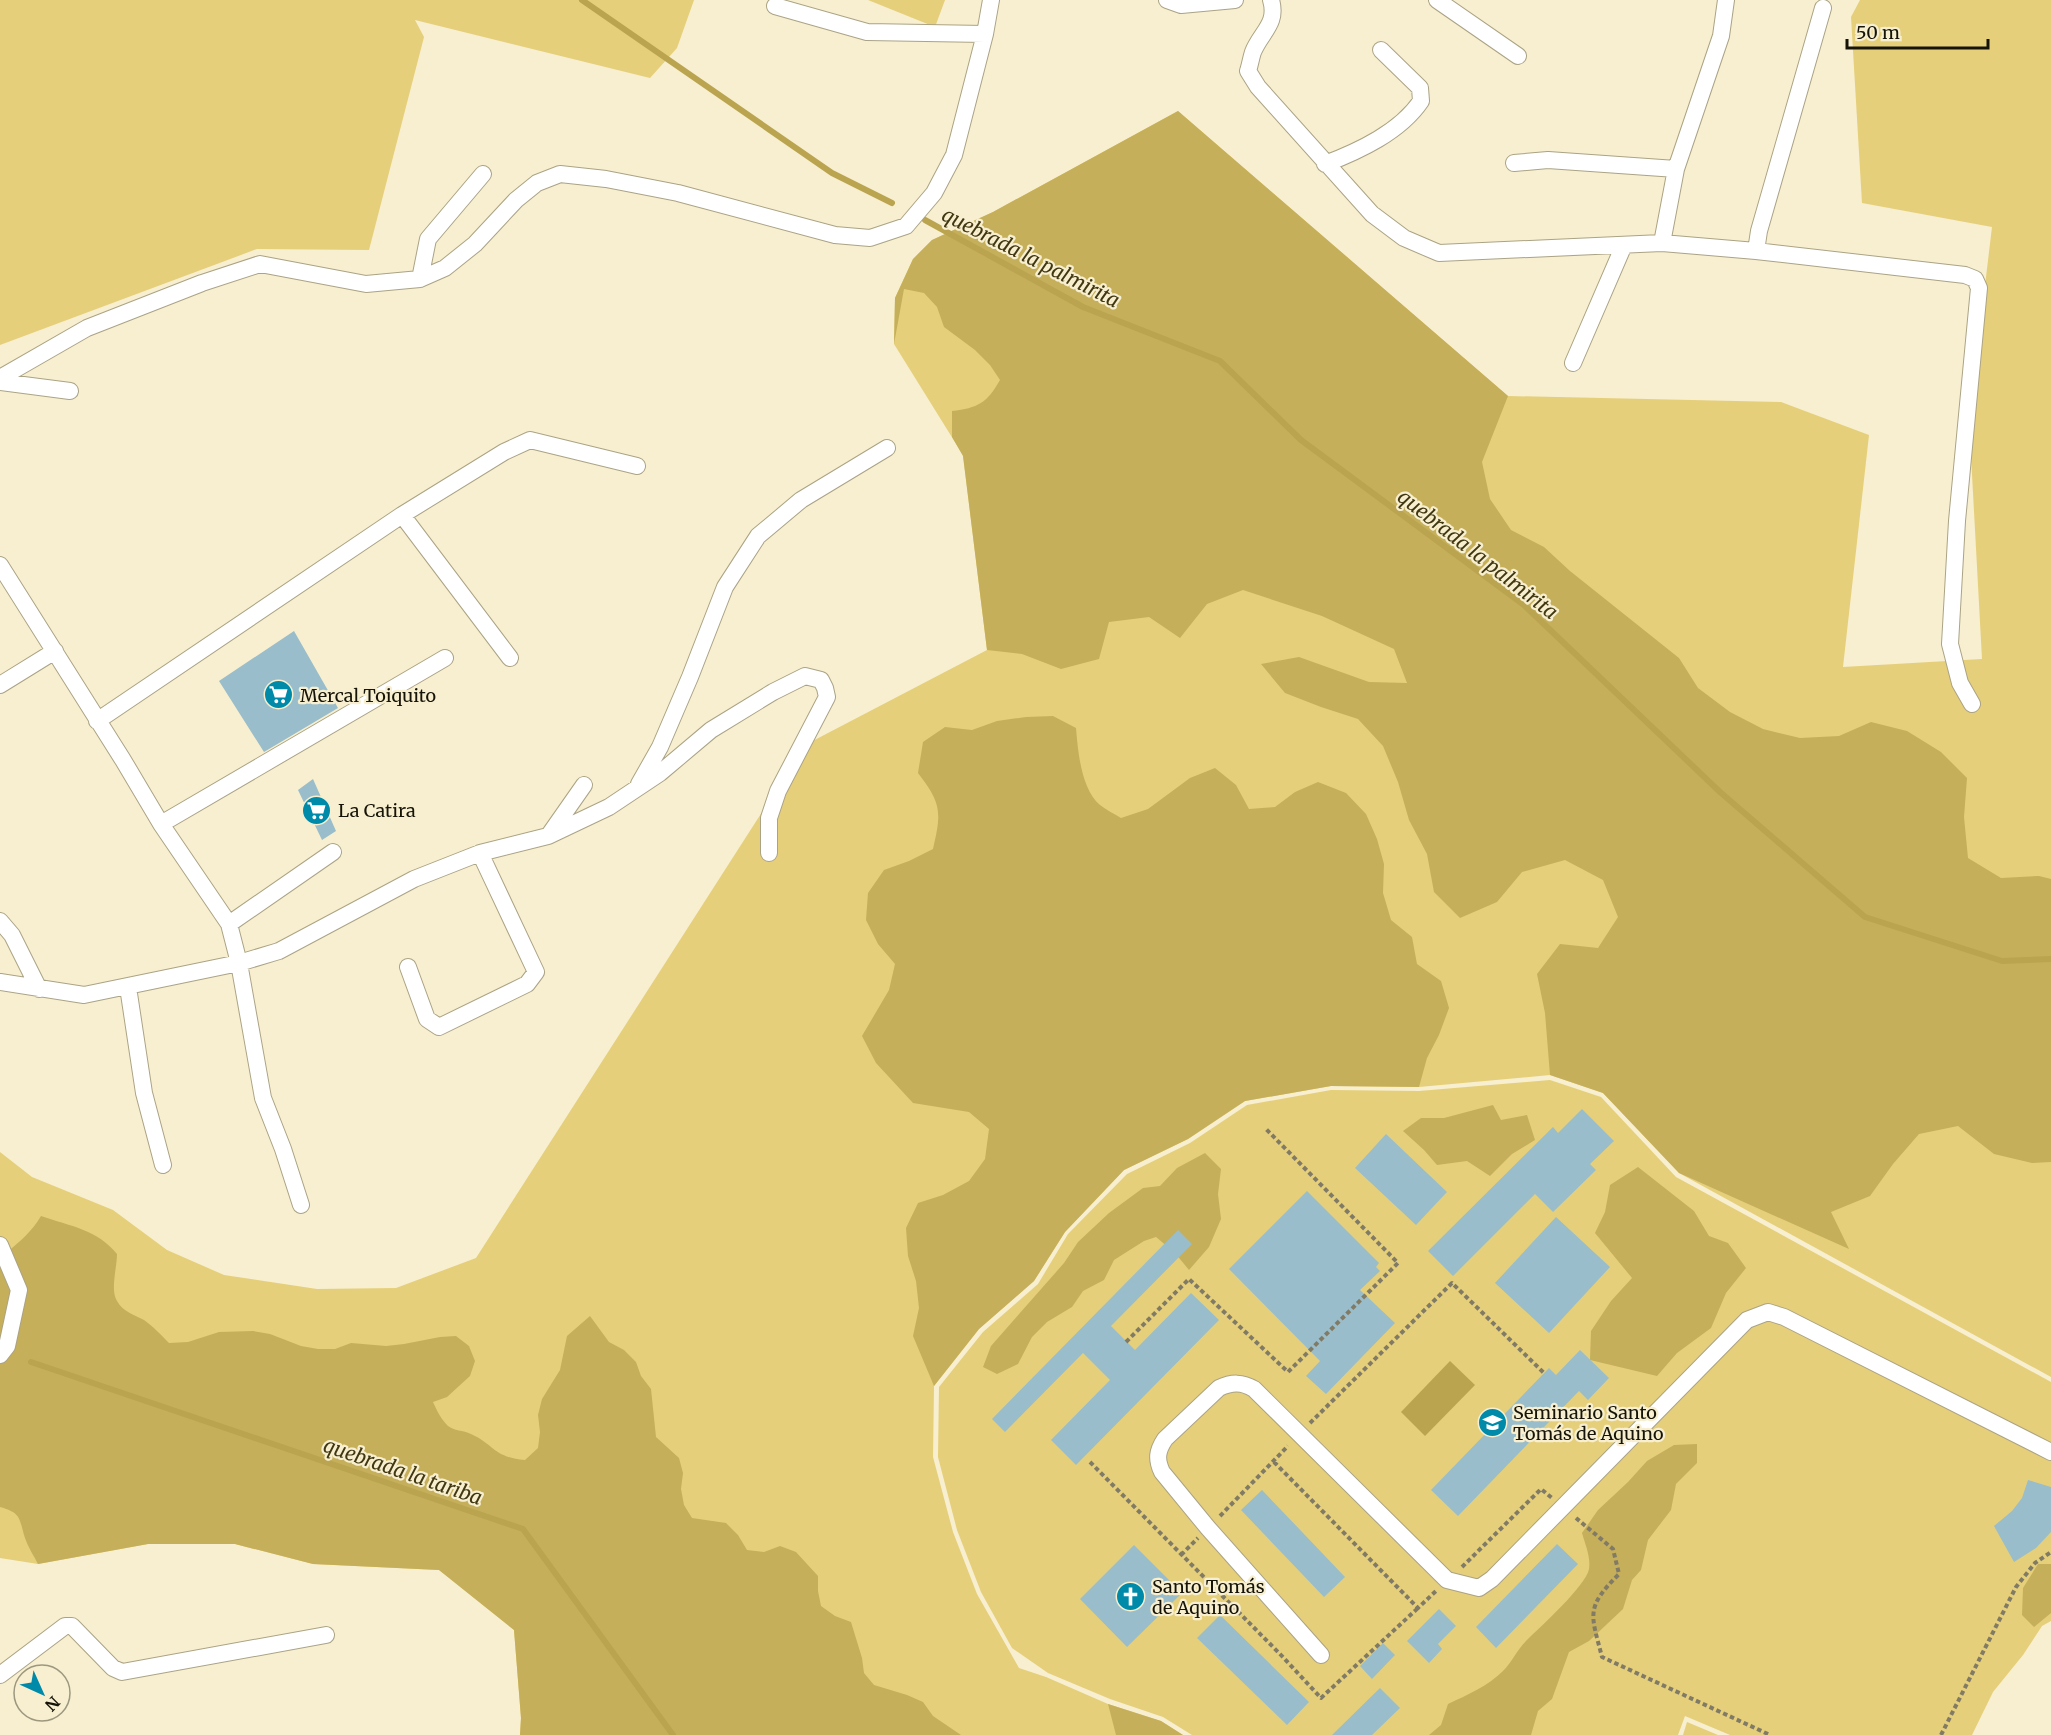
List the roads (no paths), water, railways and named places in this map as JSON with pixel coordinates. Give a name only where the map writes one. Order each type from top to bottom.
[{"type":"street","points":[[0,380],[87,328],[202,283],[260,264],[366,284],[420,279],[445,268],[475,244],[516,200],[537,183],[560,174],[606,179],[678,193],[834,235],[870,238],[906,226],[934,193],[954,155],[985,34],[991,0]]},
{"type":"street","points":[[1167,0],[1181,5],[1235,0]]},
{"type":"street","points":[[1271,0],[1274,12],[1267,30],[1254,51],[1248,71],[1258,87],[1372,214],[1404,238],[1439,253],[1662,243],[1756,251],[1965,275],[1975,279],[1979,288],[1957,521],[1950,644],[1960,683],[1972,704]]},
{"type":"street","points":[[1437,0],[1518,56]]},
{"type":"street","points":[[1662,243],[1676,169],[1721,36],[1726,0]]},
{"type":"street","points":[[775,6],[867,32],[985,34]]},
{"type":"street","points":[[1756,251],[1759,231],[1823,8]]},
{"type":"street","points":[[1325,164],[1346,156],[1391,131],[1413,113],[1421,101],[1420,88],[1381,50]]},
{"type":"street","points":[[1514,163],[1548,160],[1676,169]]},
{"type":"street","points":[[420,279],[428,239],[483,174]]},
{"type":"street","points":[[1573,363],[1624,245]]},
{"type":"street","points":[[0,380],[70,391]]},
{"type":"street","points":[[97,721],[402,515],[504,452],[530,440],[637,466]]},
{"type":"street","points":[[635,790],[660,747],[690,677],[724,587],[758,536],[801,500],[886,448]]},
{"type":"street","points":[[402,515],[510,658]]},
{"type":"street","points":[[0,565],[162,825],[229,924],[239,963],[263,1098],[283,1149],[301,1206]]},
{"type":"street","points":[[0,685],[55,651]]},
{"type":"street","points":[[162,825],[445,658]]},
{"type":"street","points":[[0,982],[84,995],[239,963],[279,951],[414,879],[480,853],[548,836],[609,807],[660,773],[711,730],[773,692],[805,676],[820,680],[827,697],[778,791],[769,818],[769,853]]},
{"type":"street","points":[[548,836],[584,785]]},
{"type":"street","points":[[229,924],[333,852]]},
{"type":"street","points":[[408,967],[426,1019],[439,1027],[527,984],[536,972],[480,853]]},
{"type":"street","points":[[0,921],[12,935],[39,988]]},
{"type":"street","points":[[128,987],[144,1093],[163,1165]]},
{"type":"street","points":[[0,1245],[19,1290],[7,1346],[0,1356]]},
{"type":"street","points":[[1321,1655],[1208,1528],[1162,1472],[1157,1456],[1165,1439],[1219,1388],[1235,1383],[1246,1384],[1254,1389],[1448,1580],[1479,1588],[1492,1579],[1747,1320],[1768,1312],[1784,1317],[2051,1452]]},
{"type":"street","points":[[0,1675],[65,1626],[72,1626],[113,1668],[122,1672],[326,1635]]},
{"type":"waterway","name":"quebrada la palmirita","points":[[582,0],[832,173],[892,203]]},
{"type":"waterway","name":"quebrada la palmirita","points":[[925,220],[1083,307],[1220,361],[1301,440],[1524,605],[1720,792],[1865,917],[2002,961],[2051,959]]},
{"type":"waterway","name":"quebrada la tariba","points":[[31,1362],[523,1529],[673,1735]]},
{"type":"place","name":"Mercal Toiquito","points":[[279,695]]},
{"type":"place","name":"La Catira","points":[[317,810]]},
{"type":"place","name":"Seminario Santo Tomás de Aquino","points":[[1492,1422]]},
{"type":"place","name":"Santo Tomás de Aquino","points":[[1131,1596]]}]
